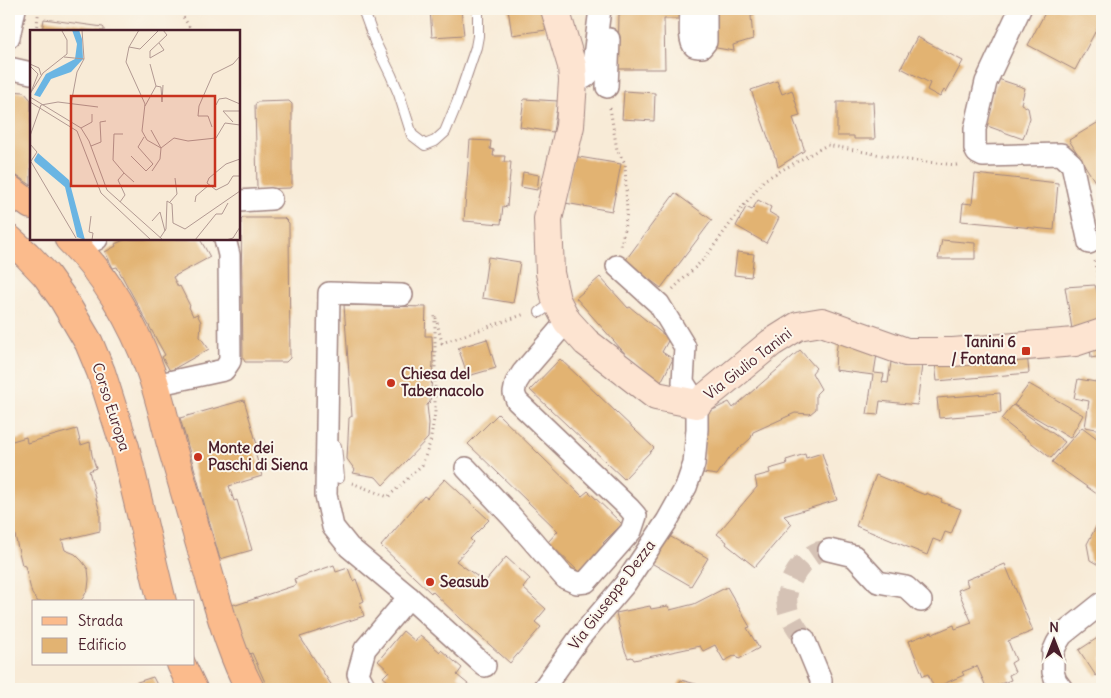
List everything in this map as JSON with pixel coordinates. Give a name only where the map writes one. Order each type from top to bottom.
[{"type":"main road","name":"Via Giulio Tanini","points":[[555,9],[572,66],[573,81],[570,126],[548,219],[550,273],[554,311],[586,342],[656,396],[696,404],[771,343],[798,326],[822,322],[906,352],[953,352],[1075,342],[1102,334]]},
{"type":"main road","points":[[9,189],[30,204]]},
{"type":"main road","name":"Corso Europa","points":[[9,239],[46,275],[63,299],[89,343],[101,372],[125,447],[162,600]]},
{"type":"main road","points":[[81,242],[91,263],[128,321],[155,385],[226,634],[250,689]]},
{"type":"main road","points":[[182,666],[192,689]]},
{"type":"street","points":[[9,37],[15,9]]},
{"type":"street","points":[[573,81],[583,80],[591,71],[600,9]]},
{"type":"street","points":[[607,87],[610,9]]},
{"type":"street","points":[[691,9],[691,38],[695,47],[702,47],[706,42],[706,9]]},
{"type":"street","points":[[1020,9],[986,82],[975,129],[975,149],[972,157],[1061,154],[1072,164],[1089,243]]},
{"type":"street","points":[[9,68],[30,73]]},
{"type":"street","points":[[240,201],[271,199]]},
{"type":"street","points":[[155,385],[224,370],[230,361],[229,255],[224,240]]},
{"type":"street","name":"Via Giuseppe Dezza","points":[[543,689],[580,637],[625,584],[667,521],[686,487],[694,464],[697,429],[696,404],[683,382],[685,347],[659,304],[617,266]]},
{"type":"street","points":[[402,295],[329,292],[326,495],[333,527],[349,547],[409,597],[485,666]]},
{"type":"street","points":[[466,468],[565,578],[577,583],[586,582],[631,531],[636,516],[518,401],[514,393],[516,383],[554,311]]},
{"type":"street","points":[[829,550],[854,556],[878,582],[906,587],[920,601]]},
{"type":"street","points":[[366,689],[358,674],[365,649],[409,597]]},
{"type":"street","points":[[1062,689],[1056,681],[1053,672],[1053,652],[1057,643],[1062,634],[1102,604]]},
{"type":"street","points":[[804,639],[821,680],[821,689]]},
{"type":"lane","points":[[364,9],[375,42],[399,94],[412,135],[425,145],[435,141],[445,132],[457,103],[476,47],[478,9]]},
{"type":"lane","points":[[328,368],[339,478]]},
{"type":"path","points":[[36,30],[39,9]]},
{"type":"path","points":[[178,9],[191,30]]},
{"type":"path","points":[[607,87],[617,150],[625,163],[627,213],[617,266]]},
{"type":"path","points":[[659,304],[705,258],[764,180],[827,145],[917,161],[956,165],[972,157]]},
{"type":"path","points":[[1089,243],[1102,290]]},
{"type":"path","points":[[339,478],[388,497],[422,465],[430,443],[435,412],[434,313],[442,343],[522,314],[554,311]]},
{"type":"building","points":[[430,9],[461,9],[464,35],[432,37]]},
{"type":"building","points":[[508,9],[543,9],[546,30],[512,35]]},
{"type":"building","points":[[621,9],[685,9],[685,19],[664,19],[665,69],[618,69],[619,14],[621,14]]},
{"type":"building","points":[[711,9],[755,9],[754,15],[751,16],[753,39],[733,45],[734,51],[711,47]]},
{"type":"building","points":[[1047,9],[1102,9],[1102,19],[1075,70],[1028,45]]},
{"type":"building","points":[[44,19],[104,28],[104,30],[42,30]]},
{"type":"building","points":[[917,37],[963,61],[946,92],[944,90],[940,97],[927,90],[930,83],[901,68]]},
{"type":"building","points":[[998,79],[1025,88],[1021,104],[1028,108],[1030,118],[1023,139],[982,124]]},
{"type":"building","points":[[777,81],[782,94],[792,90],[800,116],[793,118],[804,148],[804,151],[778,167],[751,90]]},
{"type":"building","points":[[9,91],[24,92],[30,99],[30,184],[9,171]]},
{"type":"building","points":[[624,91],[655,93],[654,121],[622,119]]},
{"type":"building","points":[[524,99],[558,101],[553,132],[520,127]]},
{"type":"building","points":[[289,101],[292,104],[292,185],[290,188],[259,189],[257,187],[255,105],[257,102]]},
{"type":"building","points":[[837,102],[873,102],[875,139],[854,139],[854,136],[837,136]]},
{"type":"building","points":[[1102,120],[1102,182],[1097,185],[1069,140]]},
{"type":"building","points":[[470,140],[491,141],[490,149],[494,150],[493,156],[505,156],[504,162],[511,162],[507,207],[503,206],[501,224],[464,221]]},
{"type":"building","points":[[573,156],[621,164],[612,211],[565,203]]},
{"type":"building","points":[[523,172],[539,175],[537,190],[521,187]]},
{"type":"building","points":[[975,174],[1058,183],[1054,230],[961,221],[963,203],[972,204]]},
{"type":"building","points":[[675,193],[712,220],[661,288],[625,261]]},
{"type":"building","points":[[758,200],[771,207],[769,212],[779,218],[766,243],[736,226],[746,207],[752,210]]},
{"type":"building","points":[[243,218],[284,218],[289,223],[290,358],[286,362],[245,362],[243,358],[241,220]]},
{"type":"building","points":[[124,240],[201,240],[210,257],[173,277],[178,287],[180,286],[193,316],[197,314],[201,322],[200,337],[209,349],[170,371],[162,357],[165,355],[117,267],[113,268],[105,252],[116,246],[115,244]]},
{"type":"building","points":[[942,240],[975,243],[975,259],[938,259]]},
{"type":"building","points":[[737,252],[754,254],[751,277],[734,275]]},
{"type":"building","points":[[488,257],[520,262],[513,303],[482,298]]},
{"type":"building","points":[[600,277],[628,308],[630,307],[669,339],[662,352],[673,359],[661,382],[628,357],[576,298]]},
{"type":"building","points":[[1095,285],[1102,309],[1102,320],[1072,329],[1065,287]]},
{"type":"building","name":"Chiesa del Tabernacolo","points":[[344,305],[426,307],[425,336],[432,336],[433,364],[430,402],[427,405],[428,438],[383,485],[376,477],[353,473],[355,470],[347,459],[349,418],[352,416]]},
{"type":"building","points":[[839,335],[878,348],[874,373],[884,374],[882,382],[888,383],[891,362],[922,365],[917,405],[880,401],[878,415],[867,414],[873,375],[835,370]]},
{"type":"building","points":[[487,339],[496,368],[468,376],[458,348]]},
{"type":"building","points":[[1102,341],[1102,356],[1091,358],[1090,344]]},
{"type":"building","points":[[800,350],[816,368],[812,373],[821,389],[816,394],[816,409],[810,414],[795,413],[753,432],[751,438],[728,459],[717,475],[703,473],[705,412],[729,402],[733,408]]},
{"type":"building","points":[[1027,353],[1029,373],[937,381],[935,361]]},
{"type":"building","points":[[560,359],[654,448],[624,479],[530,390]]},
{"type":"building","points":[[1078,379],[1102,383],[1102,430],[1085,427],[1089,401],[1074,398]]},
{"type":"building","points":[[1029,384],[1083,415],[1070,438],[1014,405]]},
{"type":"building","points":[[1000,393],[1001,413],[939,418],[937,398]]},
{"type":"building","points":[[244,400],[258,448],[254,449],[262,476],[229,486],[234,501],[237,500],[252,550],[220,559],[180,418]]},
{"type":"building","points":[[1013,405],[1065,442],[1051,458],[1001,419]]},
{"type":"building","points":[[498,414],[582,496],[588,491],[622,524],[603,543],[606,545],[579,572],[548,542],[558,531],[468,444]]},
{"type":"building","points":[[1082,427],[1102,442],[1101,497],[1052,462]]},
{"type":"building","points":[[77,429],[81,445],[90,442],[96,468],[89,471],[100,513],[100,531],[62,540],[65,550],[75,554],[88,569],[88,589],[81,600],[36,600],[32,594],[25,566],[22,565],[9,510],[9,442],[26,437],[27,443]]},
{"type":"building","points":[[822,453],[837,500],[784,516],[792,524],[755,567],[726,544],[727,542],[717,534],[757,487],[755,477],[770,473],[769,469],[787,464],[786,460],[805,454],[806,458]]},
{"type":"building","points":[[876,475],[925,495],[926,493],[942,500],[941,502],[961,509],[951,534],[945,532],[941,542],[933,539],[927,555],[856,526]]},
{"type":"building","points":[[445,479],[489,520],[470,539],[473,542],[456,561],[485,582],[506,557],[530,579],[523,588],[546,609],[535,622],[541,627],[510,663],[381,546],[424,496],[427,498]]},
{"type":"building","points":[[1101,517],[1102,567],[1090,560],[1087,544]]},
{"type":"building","points":[[664,533],[708,558],[691,586],[648,561]]},
{"type":"building","points":[[1005,564],[1033,631],[1008,641],[1016,660],[1011,663],[1015,672],[1009,675],[1011,680],[987,689],[977,666],[962,672],[964,675],[934,688],[928,674],[923,676],[909,641],[954,625],[955,629],[972,623],[958,590],[968,586],[966,580]]},
{"type":"building","points":[[334,565],[336,572],[348,568],[353,581],[356,579],[364,601],[360,603],[364,616],[300,637],[334,689],[268,689],[252,653],[246,655],[230,606],[296,585],[294,579]]},
{"type":"building","points":[[727,587],[750,627],[747,628],[759,648],[739,659],[736,655],[724,661],[715,645],[703,651],[700,646],[634,660],[632,657],[628,658],[616,613],[650,606],[651,609],[668,606],[670,610],[694,604]]},
{"type":"building","points":[[403,631],[415,641],[420,635],[440,652],[441,650],[462,668],[457,675],[474,689],[398,689],[383,677],[389,671],[378,661]]},
{"type":"building","points":[[1102,635],[1102,672],[1096,676],[1079,650]]},
{"type":"building","points":[[153,677],[159,689],[68,689],[68,687],[128,685]]},
{"type":"building","points":[[681,680],[714,689],[668,689],[677,687]]},
{"type":"tunnel","points":[[804,639],[789,613],[787,604],[788,589],[795,574],[806,561],[818,552],[829,550]]},
{"type":"place","name":"Tanini 6 / Fontana","points":[[1026,351]]},
{"type":"place","name":"Chiesa del Tabernacolo","points":[[391,383]]},
{"type":"place","name":"Monte dei Paschi di Siena","points":[[198,457]]},
{"type":"place","name":"Seasub","points":[[430,582]]}]
